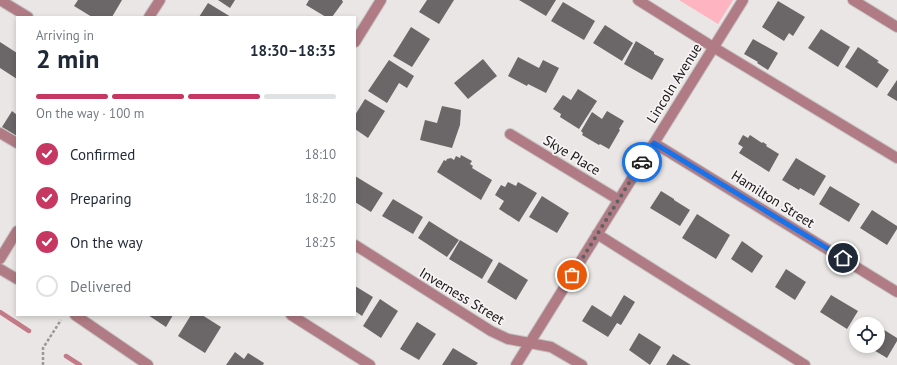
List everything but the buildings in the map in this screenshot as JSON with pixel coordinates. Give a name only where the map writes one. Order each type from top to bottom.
[{"type":"street","points":[[0,0],[26,16]]},
{"type":"street","points":[[150,16],[160,0]]},
{"type":"street","points":[[356,40],[381,0]]},
{"type":"street","points":[[638,0],[897,158]]},
{"type":"street","name":"Lincoln Avenue","points":[[516,365],[743,0]]},
{"type":"street","points":[[853,0],[897,27]]},
{"type":"street","points":[[0,133],[16,142]]},
{"type":"street","name":"Skye Place","points":[[510,134],[619,200]]},
{"type":"street","name":"Hamilton Street","points":[[654,143],[897,292]]},
{"type":"street","points":[[0,259],[16,233]]},
{"type":"street","points":[[597,234],[805,365]]},
{"type":"street","name":"Inverness Street","points":[[356,247],[491,331],[508,339],[551,347],[582,365]]},
{"type":"street","points":[[0,269],[16,278]]},
{"type":"street","points":[[76,316],[148,365]]},
{"type":"street","points":[[293,316],[370,365]]},
{"type":"path","points":[[43,365],[43,348],[61,320]]},
{"type":"shaded area","points":[[679,0],[733,0],[718,24]]},
{"type":"waterway","points":[[0,312],[29,331]]},
{"type":"waterway","points":[[66,356],[80,365]]},
{"type":"way so far","points":[[572,275],[642,162]]},
{"type":"route","points":[[642,162],[654,143],[843,258]]}]
